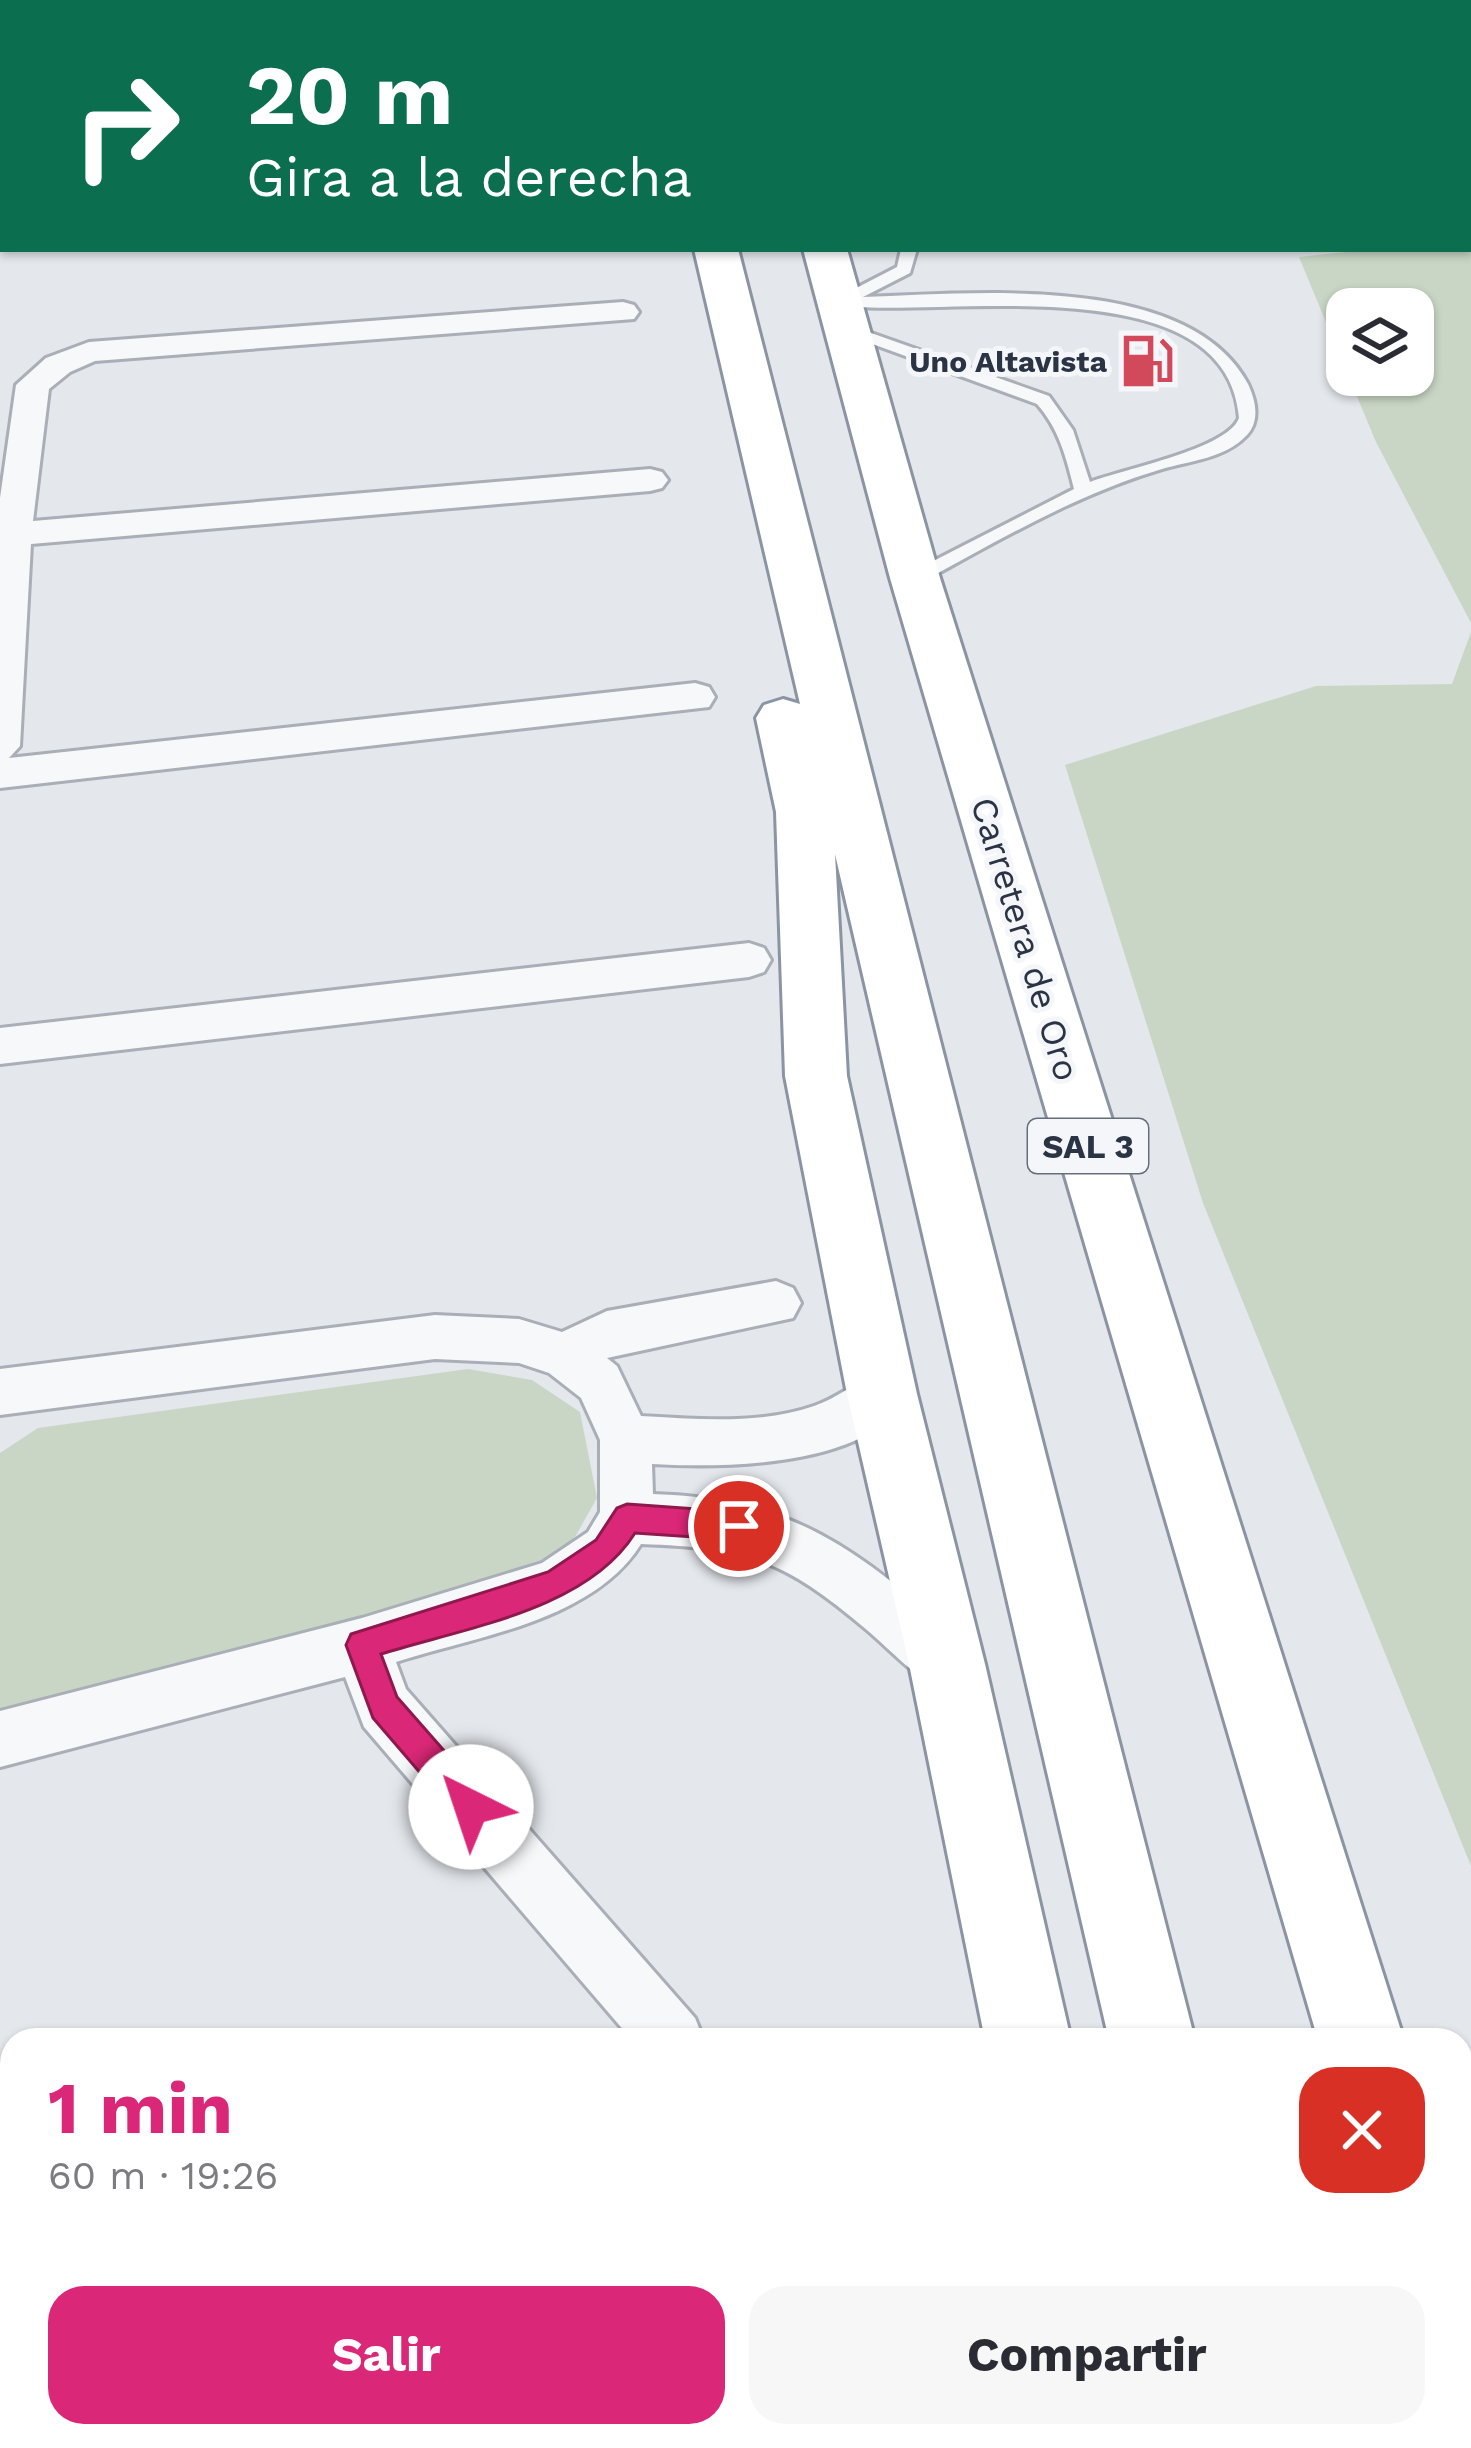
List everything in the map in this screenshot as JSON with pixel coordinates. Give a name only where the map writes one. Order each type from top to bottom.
[{"type":"highway","points":[[717,252],[1149,2028]]},
{"type":"highway","name":"Carretera de Oro","points":[[839,294],[915,578],[1356,2028]]},
{"type":"highway","points":[[779,518],[778,691],[804,812],[816,1076],[882,1394],[947,1664],[1025,2028]]},
{"type":"street","points":[[0,746],[13,534],[33,385],[58,365],[89,352],[623,312]]},
{"type":"street","points":[[13,534],[650,480]]},
{"type":"street","points":[[0,772],[695,697]]},
{"type":"street","points":[[0,1046],[749,960]]},
{"type":"street","points":[[565,1356],[608,1333],[776,1303]]},
{"type":"street","points":[[0,1392],[435,1337],[519,1341],[565,1356],[599,1382],[626,1439],[627,1518],[607,1550],[556,1585],[362,1645],[0,1739]]},
{"type":"street","points":[[626,1439],[740,1445],[800,1436],[856,1415],[882,1394]]},
{"type":"street","points":[[627,1518],[739,1526],[809,1557],[863,1591],[947,1664]]},
{"type":"street","points":[[362,1645],[384,1707],[664,2028]]},
{"type":"lane","points":[[839,294],[904,270],[908,252]]},
{"type":"lane","points":[[839,294],[1043,400],[1061,420],[1072,443],[1082,488]]},
{"type":"lane","points":[[839,294],[1090,302],[1135,310],[1182,331],[1230,361],[1243,395],[1248,420],[1243,430],[1200,452],[1082,488],[915,578]]},
{"type":"green space","points":[[1346,252],[1471,252],[1471,623],[1357,396],[1434,396],[1434,288],[1326,288],[1326,322],[1299,257]]},
{"type":"green space","points":[[1471,632],[1471,1866],[1203,1203],[1065,765],[1316,686],[1452,684]]},
{"type":"green space","points":[[468,1369],[532,1380],[580,1412],[597,1498],[575,1537],[534,1571],[0,1720],[0,1453],[38,1428]]},
{"type":"place","name":"Uno Altavista","points":[[1147,361]]},
{"type":"route","points":[[471,1807],[384,1707],[362,1645],[556,1585],[607,1550],[627,1518],[739,1526]]}]
